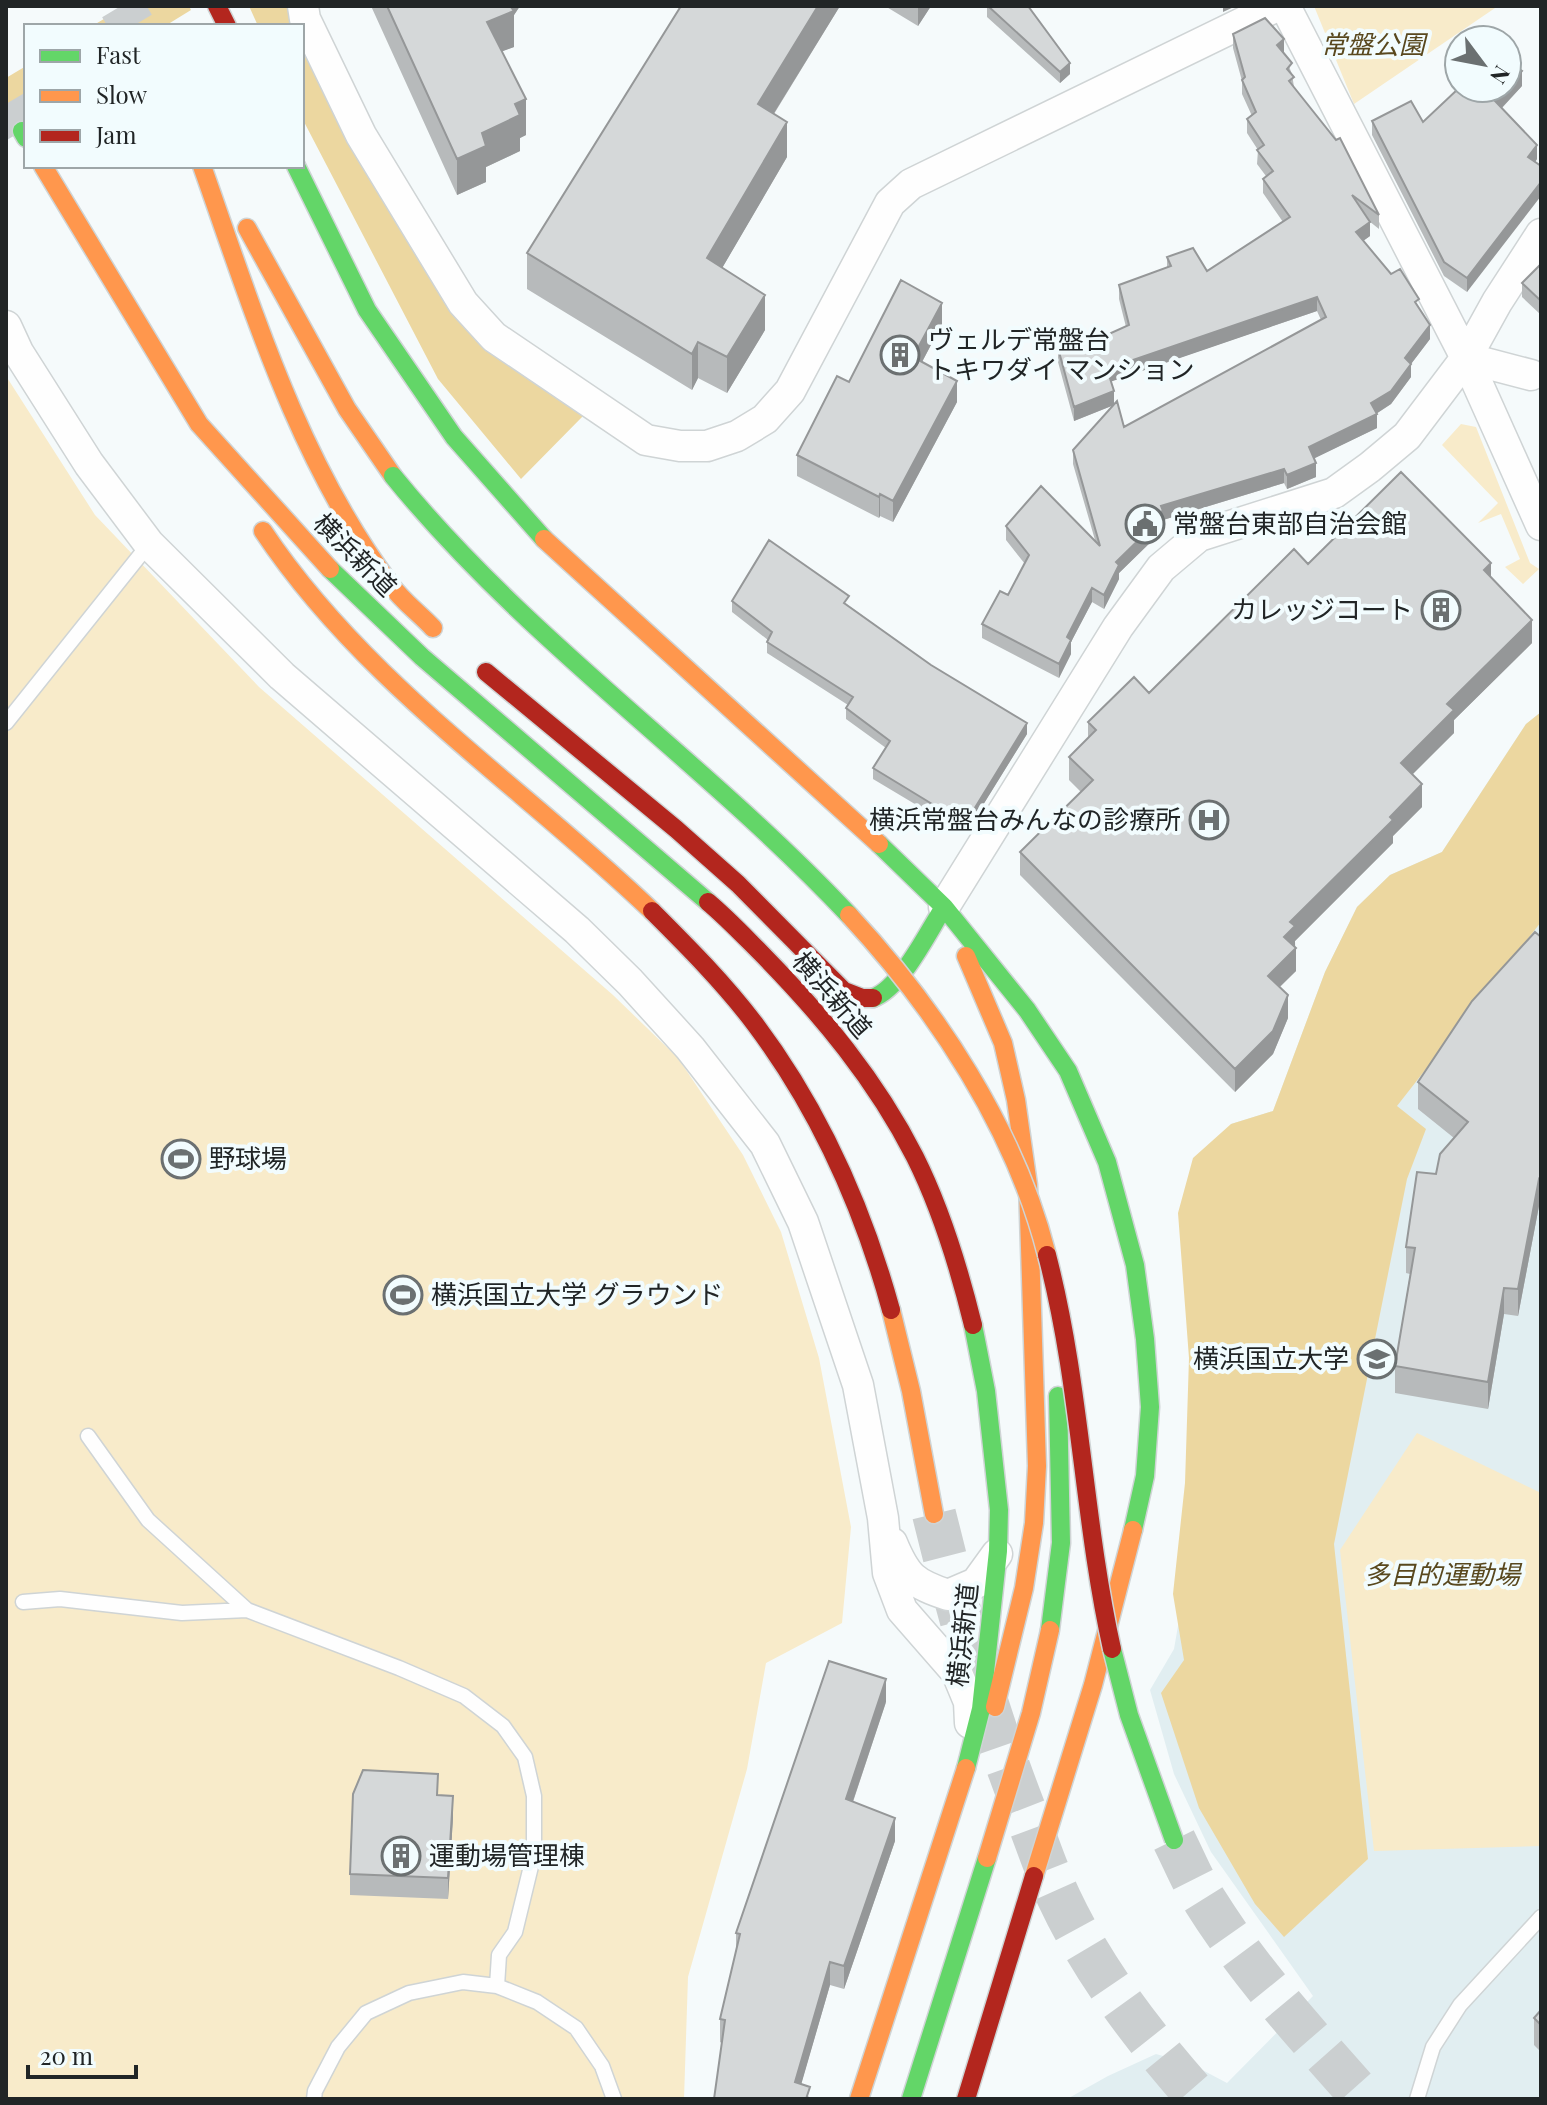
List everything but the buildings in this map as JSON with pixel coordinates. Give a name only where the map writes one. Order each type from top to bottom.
[{"type":"main road","points":[[217,6],[226,24]]},
{"type":"main road","name":"横浜新道","points":[[44,168],[199,424],[314,554],[422,657],[717,909],[788,981],[845,1047],[886,1105],[916,1159],[947,1235],[973,1322],[986,1391],[999,1510],[998,1551],[981,1709],[972,1749],[859,2099]]},
{"type":"main road","points":[[203,168],[282,389],[344,517],[392,586],[442,636]]},
{"type":"main road","points":[[214,168],[347,409],[393,476],[435,528],[510,604],[785,849],[875,943],[918,998],[967,1072],[1023,1184],[1043,1242],[1067,1339],[1110,1641],[1135,1732],[1174,1840]]},
{"type":"main road","points":[[297,168],[367,310],[454,437],[549,544],[944,907],[1027,1010],[1068,1071],[1107,1162],[1135,1265],[1145,1339],[1150,1407],[1145,1476],[1124,1572],[1093,1685],[966,2099]]},
{"type":"main road","points":[[199,424],[282,563],[323,610],[380,668],[645,903],[723,986],[788,1072],[837,1162],[876,1260],[902,1352],[934,1514]]},
{"type":"main road","points":[[474,663],[676,829],[748,894],[844,991],[861,999],[879,996],[892,983],[944,907]]},
{"type":"main road","points":[[944,907],[1003,1043],[1016,1100],[1028,1185],[1031,1255],[1037,1466],[1034,1523],[1024,1588],[998,1702],[972,1749]]},
{"type":"main road","points":[[911,2099],[1031,1713],[1050,1630],[1059,1564],[1062,1476],[1050,1296],[1043,1242]]},
{"type":"street","points":[[303,6],[305,19],[361,135],[463,303],[494,337],[646,440],[680,446],[707,446],[737,436],[765,419],[790,391],[890,203],[911,184],[1277,6]]},
{"type":"street","points":[[1285,6],[1466,358],[1541,525]]},
{"type":"street","points":[[944,907],[1118,627],[1161,568],[1199,536],[1334,493],[1407,436],[1466,358],[1497,302],[1541,234]]},
{"type":"street","points":[[6,326],[18,352],[89,464],[149,544],[282,676],[577,930],[690,1048],[765,1144],[803,1222],[858,1385],[883,1518],[888,1573],[902,1610],[957,1673],[969,1702],[972,1749]]},
{"type":"street","points":[[1466,358],[1531,375]]},
{"type":"street","points":[[883,1518],[900,1561],[920,1586],[948,1595],[976,1583],[998,1551]]},
{"type":"lane","points":[[6,723],[149,544]]},
{"type":"lane","points":[[88,1436],[148,1520],[247,1610],[464,1696],[503,1726],[525,1757],[534,1796],[534,1854],[515,1932],[499,1955],[497,1986]]},
{"type":"lane","points":[[23,1602],[60,1599],[182,1613],[247,1610]]},
{"type":"lane","points":[[1417,2099],[1433,2047],[1460,2005],[1541,1917]]},
{"type":"lane","points":[[314,2099],[315,2091],[338,2047],[366,2013],[409,1993],[463,1982],[497,1986],[537,2002],[576,2028],[602,2066],[614,2099]]},
{"type":"shaded area","points":[[126,6],[189,6],[191,10],[168,24],[95,24]]},
{"type":"shaded area","points":[[249,6],[292,6],[296,24],[257,24]]},
{"type":"shaded area","points":[[304,47],[512,365],[583,416],[521,479],[438,379],[304,122]]},
{"type":"shaded area","points":[[24,67],[24,113],[6,124],[6,78]]},
{"type":"shaded area","name":"横浜国立大学","points":[[1541,712],[1541,2099],[1067,2099],[1156,2054],[1191,2064],[1227,2083],[1313,1996],[1211,1852],[1174,1774],[1150,1690],[1174,1649],[1209,1447],[1231,1124],[1273,1111],[1325,972],[1357,907],[1390,875],[1442,852],[1526,724]]},
{"type":"shaded area","points":[[1541,712],[1541,922],[1397,1106],[1426,1129],[1407,1179],[1334,1544],[1368,1859],[1284,1937],[1255,1904],[1199,1808],[1161,1693],[1184,1660],[1173,1594],[1185,1483],[1189,1358],[1178,1213],[1193,1158],[1231,1124],[1273,1111],[1325,972],[1357,907],[1390,875],[1442,852],[1526,724]]},
{"type":"green space","name":"常盤公園","points":[[1314,6],[1498,6],[1472,24],[1443,24],[1443,43],[1354,104]]},
{"type":"green space","name":"横浜国立大学 グラウンド","points":[[6,376],[95,515],[259,687],[613,995],[678,1058],[743,1155],[781,1232],[819,1358],[851,1527],[842,1623],[766,1663],[747,1769],[688,1977],[684,2099],[6,2099]]},
{"type":"green space","points":[[1461,424],[1476,427],[1530,563],[1539,569],[1523,584],[1505,567],[1520,559],[1501,514],[1478,523],[1498,503],[1442,445]]},
{"type":"green space","name":"多目的運動場","points":[[1417,1433],[1541,1493],[1541,1846],[1374,1851],[1340,1550]]},
{"type":"tunnel","points":[[121,6],[132,24]]},
{"type":"tunnel","points":[[6,104],[22,131]]},
{"type":"tunnel","points":[[934,1514],[989,1711],[1056,1891],[1105,1979],[1159,2053],[1199,2099]]},
{"type":"tunnel","points":[[1174,1840],[1222,1928],[1280,2003],[1364,2099]]},
{"type":"traffic: fast","points":[[22,131],[24,134]]},
{"type":"traffic: fast","points":[[297,168],[367,310],[454,437],[544,539]]},
{"type":"traffic: fast","points":[[393,476],[500,593],[735,805],[849,915]]},
{"type":"traffic: fast","points":[[330,569],[422,657],[708,902]]},
{"type":"traffic: fast","points":[[879,844],[944,907],[1027,1010],[1068,1071],[1107,1162],[1135,1265],[1150,1407],[1145,1476],[1133,1530]]},
{"type":"traffic: fast","points":[[873,998],[894,983],[904,971],[944,907]]},
{"type":"traffic: fast","points":[[966,1768],[981,1709],[998,1551],[999,1510],[986,1391],[973,1325]]},
{"type":"traffic: fast","points":[[1050,1630],[1061,1543],[1058,1396]]},
{"type":"traffic: fast","points":[[1112,1649],[1129,1715],[1174,1840]]},
{"type":"traffic: fast","points":[[911,2099],[987,1858]]},
{"type":"traffic: slow","points":[[44,168],[199,424],[330,569]]},
{"type":"traffic: slow","points":[[203,168],[260,329],[329,487],[390,584],[433,628]]},
{"type":"traffic: slow","points":[[247,228],[347,409],[393,476]]},
{"type":"traffic: slow","points":[[263,531],[303,586],[396,685],[652,911]]},
{"type":"traffic: slow","points":[[544,539],[879,844]]},
{"type":"traffic: slow","points":[[849,915],[913,990],[969,1073],[1015,1162],[1047,1255]]},
{"type":"traffic: slow","points":[[966,956],[1003,1043],[1016,1100],[1028,1185],[1037,1466],[1034,1523],[1024,1588],[995,1707]]},
{"type":"traffic: slow","points":[[891,1310],[911,1391],[934,1514]]},
{"type":"traffic: slow","points":[[1034,1876],[1093,1685],[1133,1530]]},
{"type":"traffic: slow","points":[[987,1858],[1031,1713],[1050,1630]]},
{"type":"traffic: slow","points":[[859,2099],[966,1768]]},
{"type":"traffic: jam","points":[[217,6],[226,24]]},
{"type":"traffic: jam","points":[[486,672],[738,884],[844,991],[862,998],[873,998]]},
{"type":"traffic: jam","points":[[708,902],[805,1000],[846,1049],[883,1101],[915,1157],[933,1197],[973,1325]]},
{"type":"traffic: jam","points":[[652,911],[743,1009],[799,1090],[852,1197],[891,1310]]},
{"type":"traffic: jam","points":[[1047,1255],[1067,1353],[1094,1551],[1112,1649]]},
{"type":"traffic: jam","points":[[966,2099],[1034,1876]]},
{"type":"place","name":"ヴェルデ常盤台 トキワダイ マンション","points":[[900,355]]},
{"type":"place","name":"常盤台東部自治会館","points":[[1145,524]]},
{"type":"place","name":"カレッジコート","points":[[1441,610]]},
{"type":"place","name":"横浜常盤台みんなの診療所","points":[[1209,820]]},
{"type":"place","name":"野球場","points":[[181,1159]]},
{"type":"place","name":"横浜国立大学 グラウンド","points":[[403,1295]]},
{"type":"place","name":"横浜国立大学","points":[[1377,1359]]},
{"type":"place","name":"運動場管理棟","points":[[401,1856]]}]
